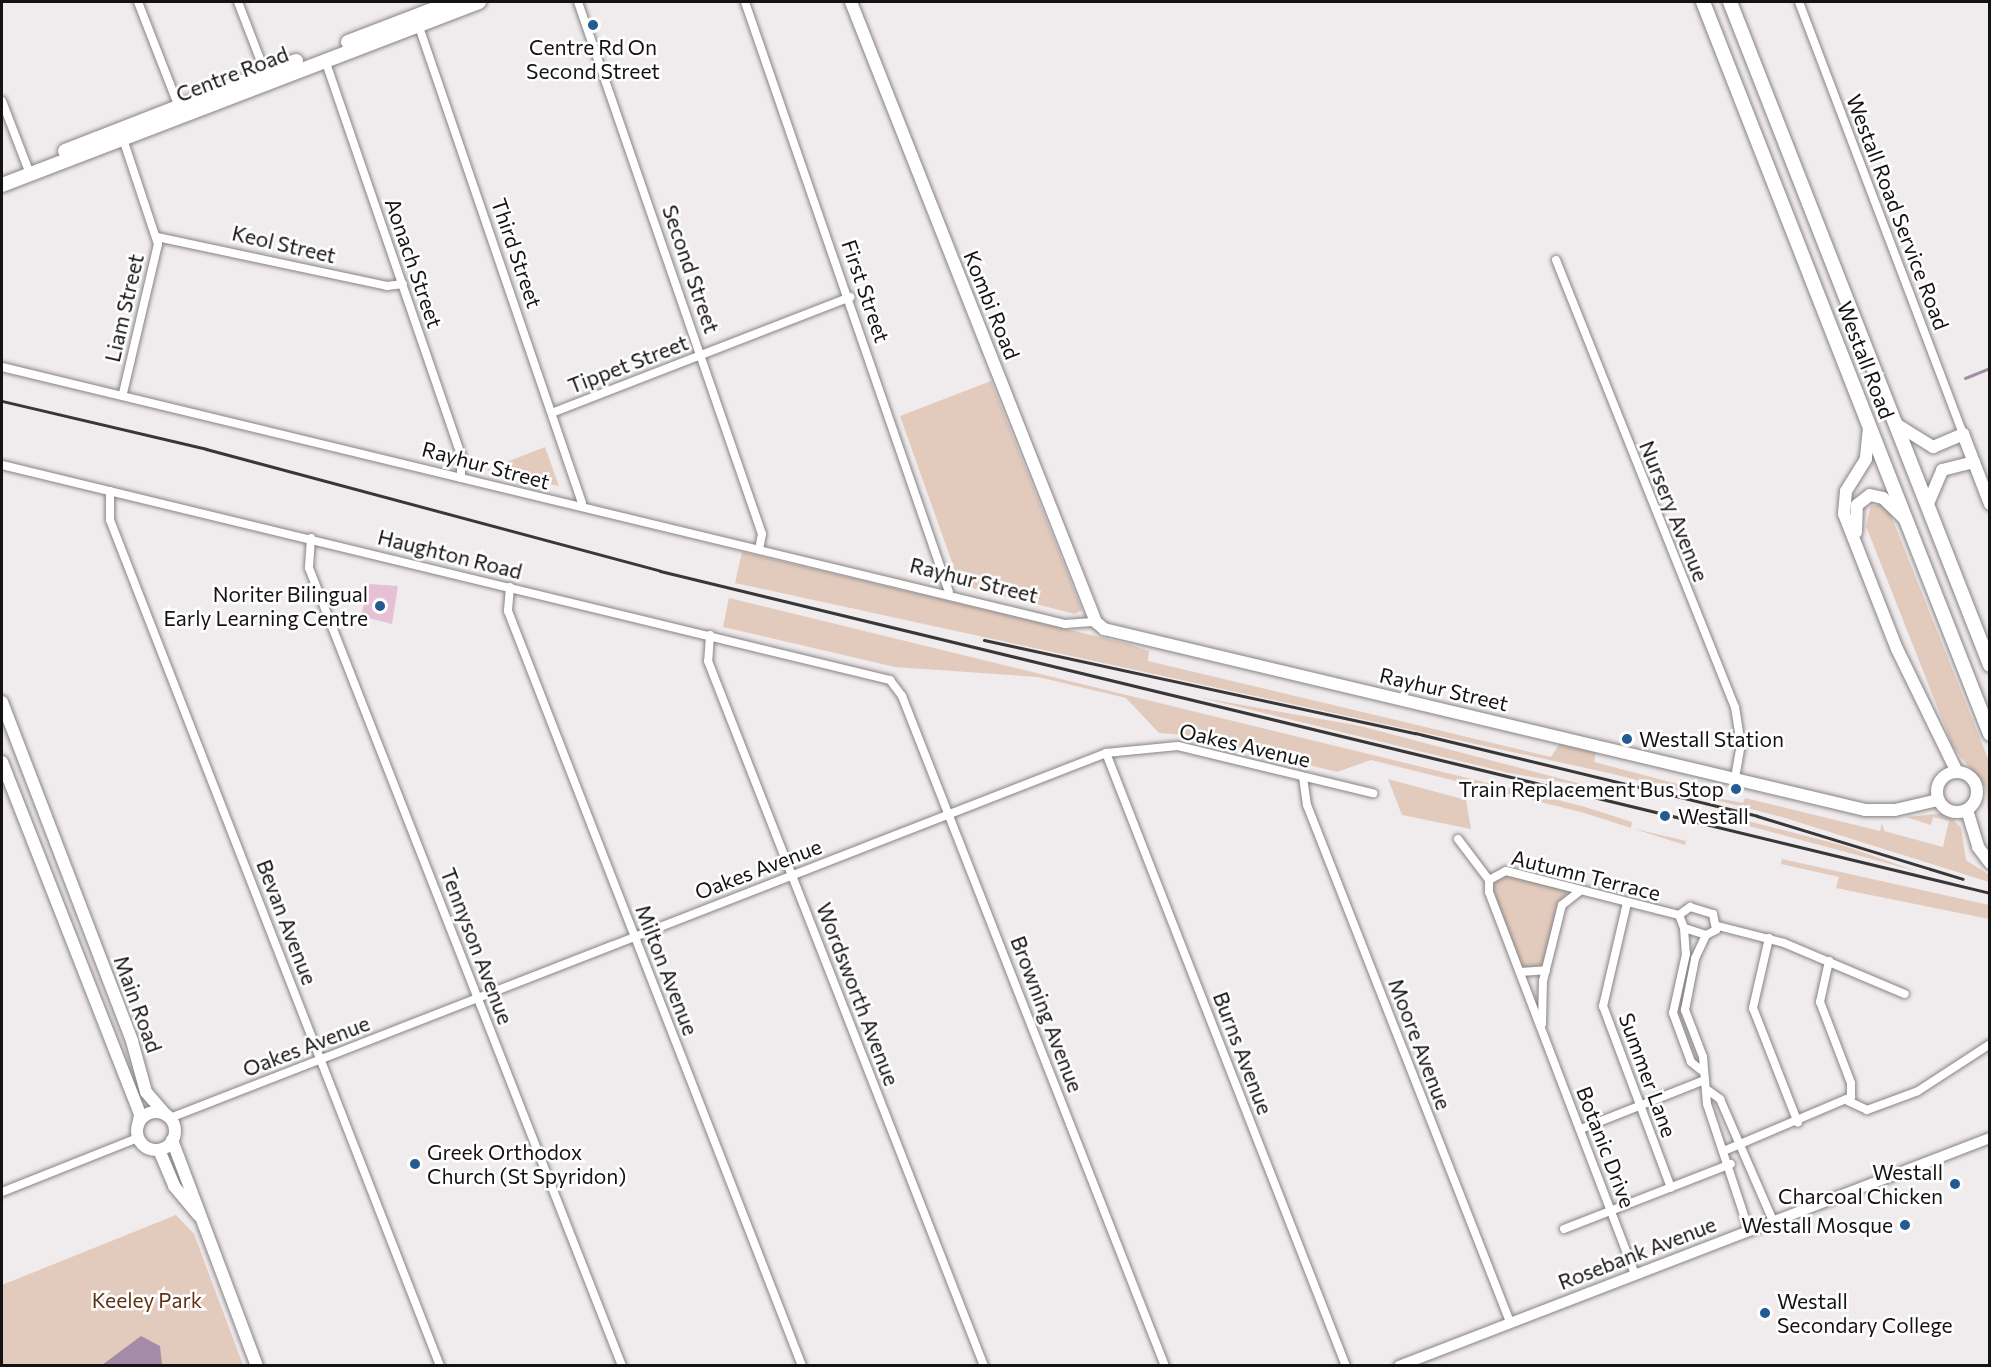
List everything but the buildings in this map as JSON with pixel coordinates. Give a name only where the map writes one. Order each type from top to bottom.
[{"type":"main road","name":"Centre Road","points":[[121,134],[179,106],[325,60],[452,2]]},
{"type":"main road","name":"Centre Road","points":[[2,185],[28,170],[416,20],[479,2]]},
{"type":"main road","name":"Kombi Road","points":[[851,2],[1096,622]]},
{"type":"main road","name":"Westall Road","points":[[1703,2],[1989,734]]},
{"type":"main road","name":"Westall Road","points":[[1730,2],[1989,665]]},
{"type":"main road","name":"Centre Road","points":[[2,175],[28,170]]},
{"type":"main road","points":[[1895,423],[1933,447],[1963,434],[1989,504]]},
{"type":"main road","points":[[1869,424],[1866,459],[1842,505],[1897,649],[1957,772],[1976,787],[1976,800],[1967,810],[1950,812],[1938,800],[1940,781],[1957,772]]},
{"type":"main road","points":[[1928,506],[1942,470],[1974,462]]},
{"type":"main road","points":[[1860,552],[1855,519],[1864,497],[1883,498],[1907,521]]},
{"type":"main road","name":"Rayhur Street","points":[[1096,622],[1115,633],[1865,810],[1895,810],[1938,800]]},
{"type":"main road","name":"Main Road","points":[[3,708],[79,901],[146,1092],[167,1116]]},
{"type":"main road","name":"Main Road","points":[[2,762],[140,1115],[138,1131]]},
{"type":"main road","points":[[1967,810],[1978,847],[1989,863]]},
{"type":"main road","points":[[59,909],[79,901]]},
{"type":"main road","points":[[159,1150],[146,1147],[138,1131],[152,1112],[167,1116],[172,1140],[200,1218],[257,1365]]},
{"type":"main road","points":[[159,1150],[172,1140]]},
{"type":"main road","points":[[159,1150],[174,1186],[200,1218]]},
{"type":"street","points":[[138,2],[179,106]]},
{"type":"street","points":[[238,2],[267,78]]},
{"type":"street","name":"Second Street","points":[[578,2],[702,355],[762,534],[759,550]]},
{"type":"street","name":"First Street","points":[[745,2],[849,297],[949,592]]},
{"type":"street","name":"Westall Road Service Road","points":[[1799,2],[1963,434]]},
{"type":"street","name":"Third Street","points":[[416,20],[554,412],[582,503]]},
{"type":"street","name":"Aonach Street","points":[[325,60],[461,456],[461,478]]},
{"type":"street","points":[[2,101],[28,170]]},
{"type":"street","name":"Liam Street","points":[[121,134],[157,237],[123,393]]},
{"type":"street","name":"Keol Street","points":[[157,237],[387,286],[403,284]]},
{"type":"street","name":"Nursery Avenue","points":[[1556,260],[1735,707],[1741,744],[1735,778]]},
{"type":"street","name":"Tippet Street","points":[[554,412],[849,297]]},
{"type":"street","name":"Rayhur Street","points":[[2,368],[123,393],[461,478],[543,501],[582,503],[604,515],[949,592],[1065,624],[1096,622]]},
{"type":"street","name":"Haughton Road","points":[[2,465],[890,680]]},
{"type":"street","name":"Bevan Avenue","points":[[110,492],[110,520],[440,1365]]},
{"type":"street","name":"Tennyson Avenue","points":[[310,538],[309,568],[622,1365]]},
{"type":"street","name":"Milton Avenue","points":[[510,587],[508,611],[802,1365]]},
{"type":"street","name":"Wordsworth Avenue","points":[[710,635],[708,661],[984,1365]]},
{"type":"street","name":"Browning Avenue","points":[[890,680],[902,696],[1165,1365]]},
{"type":"street","name":"Oakes Avenue","points":[[167,1116],[321,1060],[1106,753],[1178,746],[1373,793]]},
{"type":"street","name":"Burns Avenue","points":[[1106,753],[1346,1365]]},
{"type":"street","name":"Moore Avenue","points":[[1303,777],[1307,805],[1510,1322]]},
{"type":"street","name":"Botanic Drive","points":[[1458,839],[1489,880],[1520,972],[1635,1274]]},
{"type":"street","name":"Autumn Terrace","points":[[1489,880],[1506,871],[1679,915],[1703,908],[1718,926]]},
{"type":"street","name":"Botanic Drive","points":[[1543,1033],[1540,1005],[1563,901],[1580,891]]},
{"type":"street","name":"Summer Lane","points":[[1627,903],[1603,1006],[1671,1188]]},
{"type":"street","points":[[1679,915],[1684,928],[1686,954],[1673,1013],[1691,1062],[1701,1070],[1709,1091],[1707,1104],[1731,1164],[1749,1230]]},
{"type":"street","points":[[1701,1070],[1703,1057],[1684,1007],[1706,935],[1718,926],[1769,938],[1905,994]]},
{"type":"street","points":[[1684,928],[1706,935]]},
{"type":"street","points":[[1769,938],[1754,1008],[1798,1123]]},
{"type":"street","points":[[1829,961],[1821,1002],[1851,1083],[1848,1101]]},
{"type":"street","points":[[1520,972],[1546,970]]},
{"type":"street","points":[[1726,1150],[1848,1101],[1867,1110],[1918,1091],[1989,1044]]},
{"type":"street","points":[[1581,1129],[1705,1080]]},
{"type":"street","points":[[1709,1091],[1720,1099],[1738,1145],[1773,1221]]},
{"type":"street","points":[[2,1192],[138,1131]]},
{"type":"street","name":"Rosebank Avenue","points":[[1400,1365],[1989,1138]]},
{"type":"street","points":[[1564,1228],[1731,1164]]},
{"type":"green space","points":[[991,381],[1082,610],[1075,614],[960,585],[900,416]]},
{"type":"green space","points":[[545,447],[559,486],[486,470]]},
{"type":"green space","points":[[1880,504],[1890,513],[1989,761],[1989,828],[1986,788],[1953,747],[1866,526],[1871,506]]},
{"type":"green space","points":[[742,552],[1129,644],[1149,651],[1148,661],[1551,757],[1560,743],[1596,751],[1594,762],[1700,790],[1701,795],[1743,803],[1745,798],[1880,831],[1882,823],[1884,831],[1943,847],[1949,821],[1933,817],[1931,825],[1906,817],[1947,813],[1961,828],[1966,860],[1989,875],[1989,882],[1782,817],[1609,773],[735,583]]},
{"type":"green space","points":[[729,598],[1582,806],[1632,822],[1631,828],[1581,812],[1371,760],[1337,772],[1194,736],[1159,733],[1126,698],[1038,677],[895,667],[723,627]]},
{"type":"green space","points":[[1198,697],[1360,726],[1596,788],[1509,773]]},
{"type":"green space","points":[[1388,779],[1466,800],[1471,829],[1402,815]]},
{"type":"green space","points":[[1732,817],[1845,846],[1916,871],[1749,826]]},
{"type":"green space","points":[[1633,828],[1686,841],[1685,845]]},
{"type":"green space","points":[[1782,859],[1989,905],[1989,919],[1836,888],[1839,877],[1781,864]]},
{"type":"green space","points":[[1500,874],[1569,890],[1559,904],[1543,966],[1524,969],[1519,961],[1491,891]]},
{"type":"green space","name":"Keeley Park","points":[[176,1215],[194,1234],[243,1365],[2,1366],[2,1285]]},
{"type":"shaded area","points":[[141,1336],[160,1346],[162,1365],[102,1365]]},
{"type":"waterway","points":[[1965,378],[1990,368]]},
{"type":"railway","points":[[2,401],[206,449],[660,571],[1990,893]]},
{"type":"railway","points":[[984,640],[1415,733],[1757,816],[1963,879]]},
{"type":"place","name":"Centre Rd On Second Street","points":[[593,25]]},
{"type":"place","name":"Noriter Bilingual Early Learning Centre","points":[[380,606]]},
{"type":"place","name":"Westall Station","points":[[1627,739]]},
{"type":"place","name":"Train Replacement Bus Stop","points":[[1736,789]]},
{"type":"place","name":"Westall","points":[[1665,816]]},
{"type":"place","name":"Greek Orthodox Church (St Spyridon)","points":[[415,1164]]},
{"type":"place","name":"Westall Charcoal Chicken","points":[[1955,1184]]},
{"type":"place","name":"Westall Mosque","points":[[1905,1225]]},
{"type":"place","name":"Westall Secondary College","points":[[1765,1313]]}]
